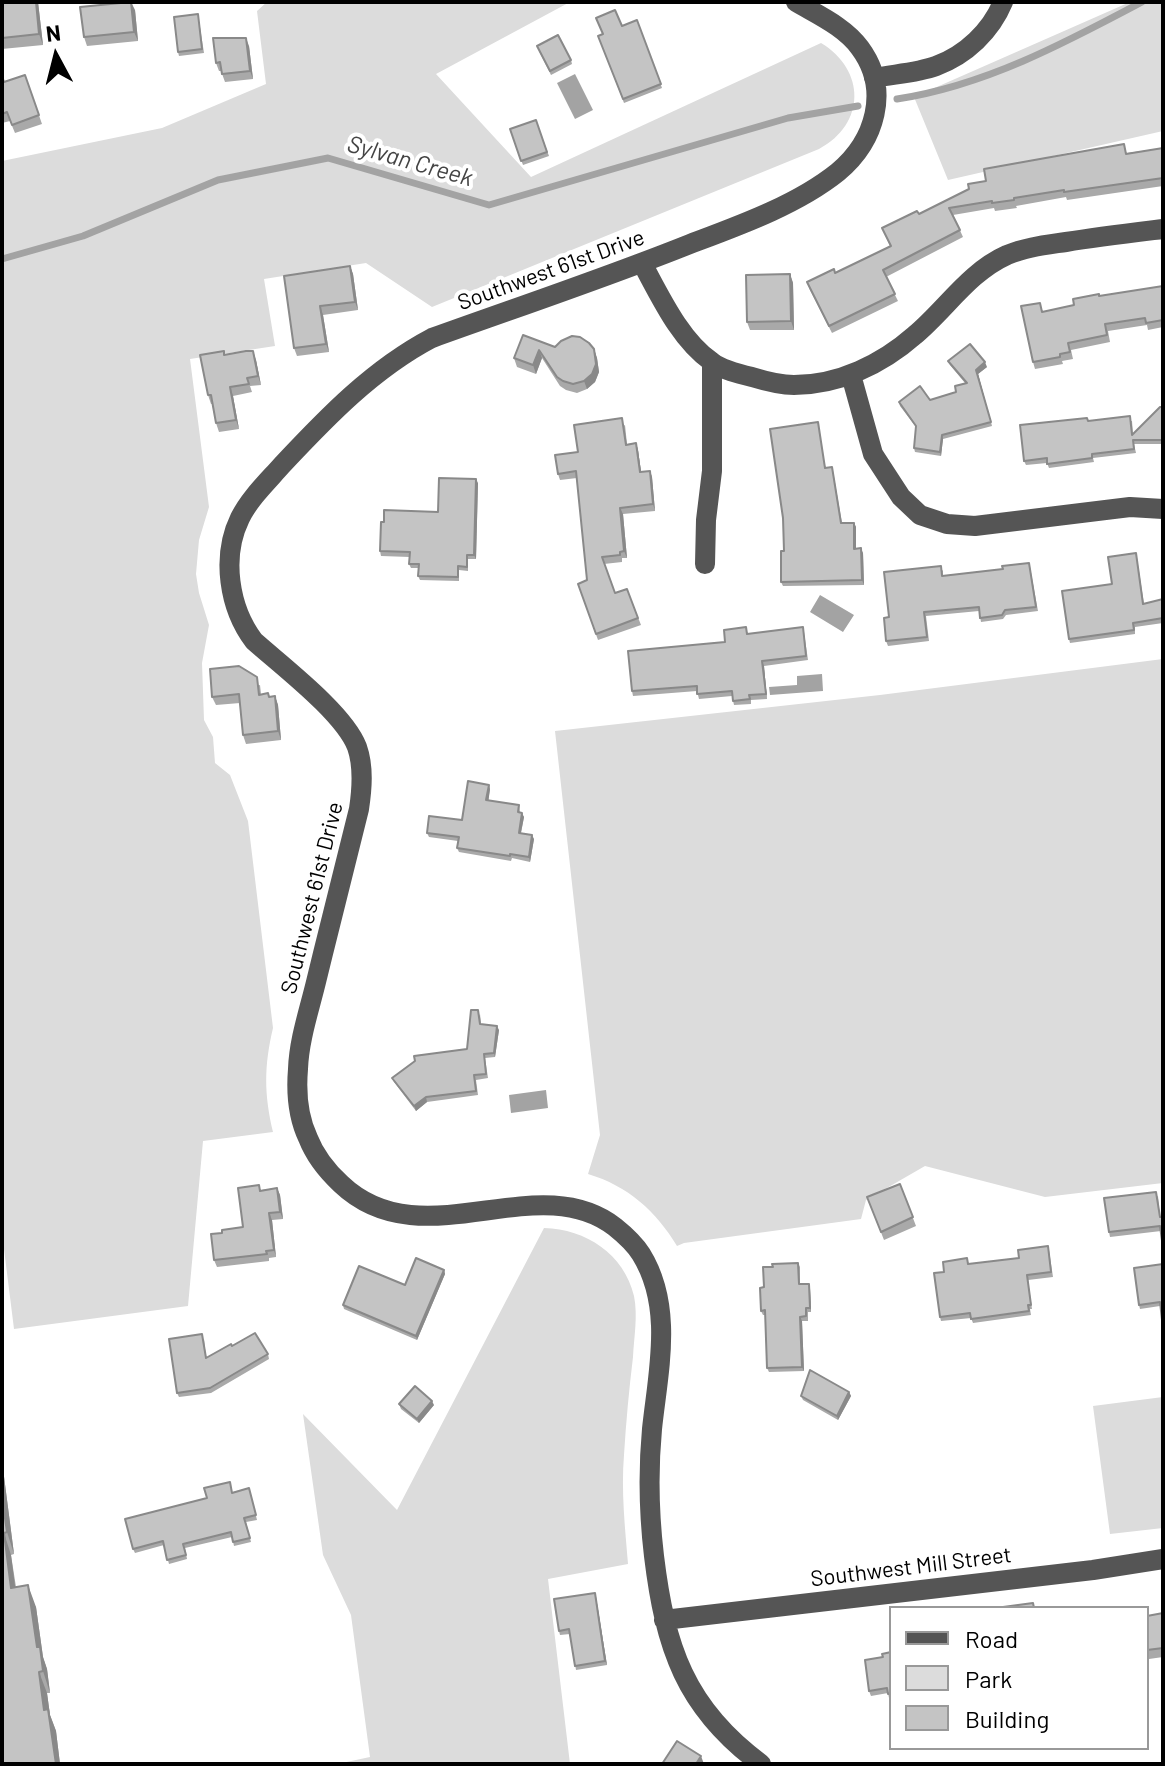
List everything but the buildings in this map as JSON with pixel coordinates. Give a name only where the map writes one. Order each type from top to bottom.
[{"type":"street","name":"Southwest 61st Drive","points":[[761,1764],[735,1743],[703,1708],[679,1666],[664,1620],[651,1526],[649,1482],[662,1323],[655,1286],[641,1253],[628,1237],[611,1224],[570,1207],[548,1205],[419,1216],[393,1213],[350,1193],[325,1168],[308,1140],[298,1105],[298,1065],[359,809],[362,790],[360,759],[356,744],[342,722],[246,631],[236,611],[230,571],[235,531],[253,498],[367,380],[408,350],[432,338],[642,263],[763,214],[813,189],[837,173],[852,158],[869,135],[877,106],[874,78],[866,59],[851,38],[796,2]]},
{"type":"street","points":[[874,78],[936,66],[964,51],[985,33],[1003,2]]},
{"type":"street","points":[[642,263],[670,315],[712,363],[742,375],[792,385],[851,375],[889,355],[914,336],[973,277],[1006,256],[1029,247],[1163,229]]},
{"type":"street","points":[[705,564],[712,471],[712,363]]},
{"type":"street","points":[[851,375],[873,454],[887,479],[920,515],[947,524],[975,526],[1130,507],[1163,509]]},
{"type":"street","name":"Southwest Mill Street","points":[[664,1620],[1163,1559]]},
{"type":"green space","points":[[267,2],[570,2],[436,74],[531,177],[821,43],[836,54],[853,82],[852,112],[845,126],[819,149],[432,307],[366,263],[264,279],[275,346],[190,359],[209,507],[199,540],[196,574],[209,625],[202,663],[204,720],[213,737],[215,763],[230,775],[248,821],[273,1028],[266,1080],[273,1132],[203,1141],[188,1306],[14,1329],[2,1233],[2,161],[162,128],[266,84],[257,11]]},
{"type":"green space","points":[[1130,2],[1163,2],[1163,131],[948,180],[914,97]]},
{"type":"green space","points":[[1163,659],[1163,1183],[1045,1197],[925,1166],[866,1200],[861,1219],[677,1246],[640,1201],[616,1185],[588,1174],[600,1135],[555,731],[880,695]]},
{"type":"green space","points":[[544,1228],[574,1233],[612,1256],[629,1281],[636,1311],[623,1469],[628,1564],[548,1579],[570,1764],[337,1764],[370,1757],[351,1615],[323,1555],[303,1414],[397,1510]]},
{"type":"green space","points":[[1163,1397],[1163,1528],[1110,1534],[1093,1406]]},
{"type":"shaded area","points":[[575,74],[593,110],[575,119],[557,83]]},
{"type":"shaded area","points":[[820,595],[854,615],[843,632],[810,612]]},
{"type":"shaded area","points":[[822,674],[823,691],[770,695],[769,687],[797,685],[797,676]]},
{"type":"shaded area","points":[[546,1090],[548,1108],[511,1113],[509,1095]]},
{"type":"waterway","name":"Sylvan Creek","points":[[897,99],[961,84],[1023,61],[1142,2]]},
{"type":"waterway","name":"Sylvan Creek","points":[[2,259],[83,236],[218,180],[328,158],[489,205],[788,118],[858,106]]}]
